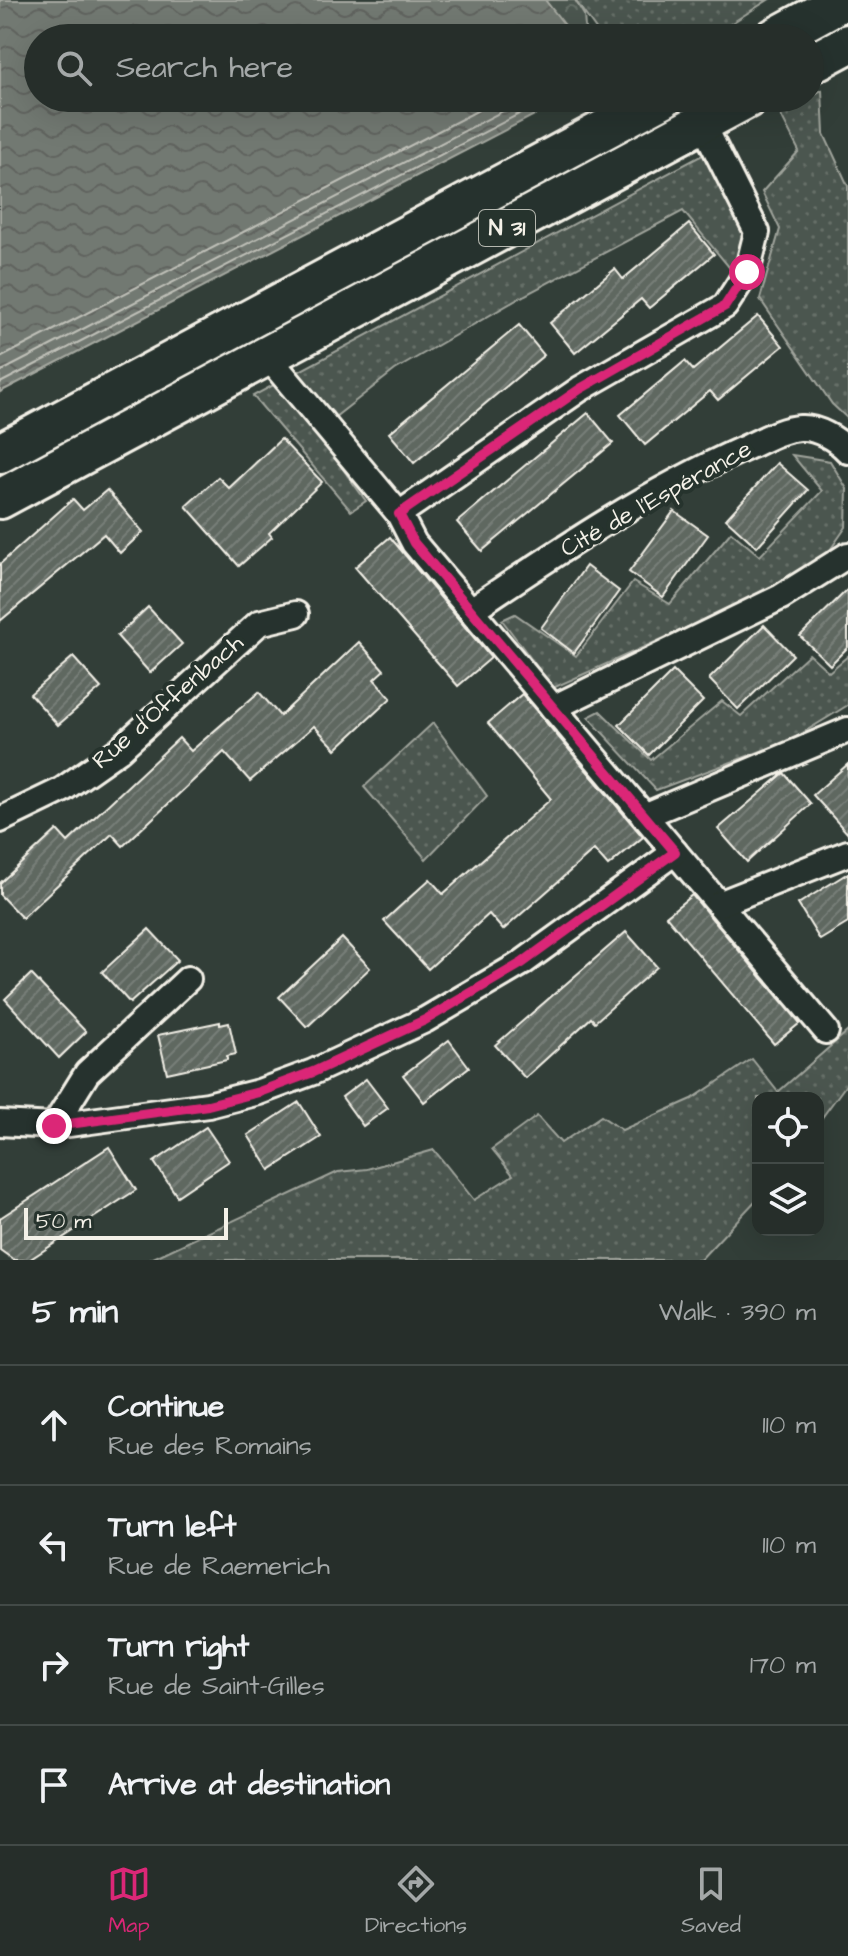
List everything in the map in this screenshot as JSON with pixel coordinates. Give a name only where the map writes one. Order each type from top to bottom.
[{"type":"main road","points":[[800,24],[844,0]]},
{"type":"main road","points":[[824,45],[848,32]]},
{"type":"main road","points":[[824,57],[848,44]]},
{"type":"main road","name":"N 31","points":[[0,453],[250,322],[637,112]]},
{"type":"main road","name":"N 31","points":[[0,499],[721,112]]},
{"type":"main road","points":[[250,322],[268,357]]},
{"type":"street","points":[[399,514],[580,389],[725,306],[747,272],[757,232],[702,122]]},
{"type":"street","points":[[268,357],[399,514],[414,543],[826,1031]]},
{"type":"street","name":"Cité de l'Espérance","points":[[471,610],[591,529],[707,465],[785,431],[803,427],[840,442],[848,451]]},
{"type":"street","points":[[553,708],[781,597],[836,566],[848,555]]},
{"type":"street","name":"Rue d'Offenbach","points":[[0,820],[62,790],[119,750],[259,623],[296,614]]},
{"type":"street","points":[[644,816],[848,730]]},
{"type":"street","points":[[0,1123],[54,1126],[208,1105],[259,1092],[313,1072],[425,1020],[522,963],[675,852]]},
{"type":"street","points":[[719,904],[848,853]]},
{"type":"street","points":[[54,1126],[87,1073],[188,979]]},
{"type":"green space","points":[[545,0],[575,0],[584,15],[585,24],[562,24]]},
{"type":"green space","points":[[575,0],[768,0],[730,24],[592,24]]},
{"type":"green space","points":[[666,112],[697,112],[302,320],[299,314],[301,309]]},
{"type":"green space","points":[[779,112],[823,112],[824,134],[848,186],[848,419],[832,404],[760,299],[780,229],[762,192],[799,151]]},
{"type":"green space","points":[[706,153],[749,234],[739,268],[733,272],[683,211],[525,295],[395,370],[316,432],[366,501],[351,511],[253,396]]},
{"type":"green space","points":[[792,455],[830,461],[847,489],[846,527],[821,563],[553,688],[502,620],[515,614],[576,656],[633,582],[670,604],[731,532],[760,556],[822,491]]},
{"type":"green space","points":[[809,654],[829,672],[848,656],[848,705],[791,740],[656,790],[588,717],[600,711],[651,760],[722,701],[741,716]]},
{"type":"green space","points":[[433,723],[487,796],[426,859],[364,787]]},
{"type":"green space","points":[[848,1031],[848,1082],[824,1115],[824,1092],[778,1092]]},
{"type":"green space","points":[[752,1059],[778,1092],[752,1092],[752,1204],[700,1260],[149,1260],[338,1172],[367,1169],[434,1150],[474,1200],[513,1175],[492,1149],[537,1116],[561,1143],[601,1116],[622,1130],[692,1099]]},
{"type":"water","points":[[0,0],[545,0],[564,24],[24,24],[24,112],[540,112],[0,392]]},
{"type":"building","points":[[689,224],[714,254],[649,308],[641,299],[575,353],[550,323],[615,269],[623,279]]},
{"type":"building","points":[[758,316],[783,346],[718,400],[710,391],[645,445],[620,415],[685,361],[693,370]]},
{"type":"building","points":[[519,325],[544,355],[414,463],[389,433]]},
{"type":"building","points":[[588,413],[613,443],[482,551],[457,522]]},
{"type":"building","points":[[281,439],[322,482],[269,533],[272,537],[239,566],[186,506],[218,477],[229,488]]},
{"type":"building","points":[[777,463],[808,490],[757,547],[726,519]]},
{"type":"building","points":[[107,490],[143,532],[120,553],[104,534],[0,621],[0,564],[73,499],[83,510]]},
{"type":"building","points":[[674,511],[708,535],[663,597],[629,572]]},
{"type":"building","points":[[390,537],[491,658],[458,686],[355,567]]},
{"type":"building","points":[[586,566],[619,591],[574,653],[541,628]]},
{"type":"building","points":[[848,589],[848,647],[830,665],[800,636]]},
{"type":"building","points":[[148,607],[182,644],[150,673],[117,636]]},
{"type":"building","points":[[764,625],[793,655],[738,709],[709,679]]},
{"type":"building","points":[[359,642],[384,670],[374,679],[391,698],[336,749],[314,726],[250,781],[224,752],[123,846],[112,834],[22,918],[0,895],[0,883],[57,830],[68,842],[179,738],[191,751],[259,692],[280,716]]},
{"type":"building","points":[[73,657],[101,688],[58,725],[30,694]]},
{"type":"building","points":[[673,671],[703,701],[649,755],[619,725]]},
{"type":"building","points":[[522,694],[643,837],[608,866],[594,850],[503,930],[489,914],[428,969],[384,921],[430,879],[443,894],[551,799],[488,723]]},
{"type":"building","points":[[848,764],[848,834],[813,795]]},
{"type":"building","points":[[784,773],[811,804],[747,862],[718,829]]},
{"type":"building","points":[[848,873],[848,923],[820,940],[798,904]]},
{"type":"building","points":[[692,895],[800,1023],[774,1044],[666,916]]},
{"type":"building","points":[[149,929],[178,960],[130,1003],[102,972]]},
{"type":"building","points":[[626,932],[657,967],[595,1022],[591,1018],[525,1078],[495,1045]]},
{"type":"building","points":[[342,938],[370,968],[307,1027],[279,997]]},
{"type":"building","points":[[31,974],[86,1032],[59,1058],[5,999]]},
{"type":"building","points":[[220,1022],[220,1025],[229,1023],[236,1054],[227,1056],[227,1060],[167,1073],[158,1035]]},
{"type":"building","points":[[449,1040],[469,1067],[424,1102],[403,1075]]},
{"type":"building","points":[[366,1079],[388,1108],[363,1126],[342,1097]]},
{"type":"building","points":[[299,1102],[321,1137],[270,1170],[248,1135]]},
{"type":"building","points":[[206,1127],[229,1161],[177,1196],[154,1162]]},
{"type":"building","points":[[109,1147],[136,1190],[29,1260],[14,1260],[0,1250],[0,1218]]},
{"type":"route","points":[[54,1126],[208,1105],[259,1092],[313,1072],[425,1020],[522,963],[675,852],[414,543],[399,514],[580,389],[725,306],[747,272]]}]
